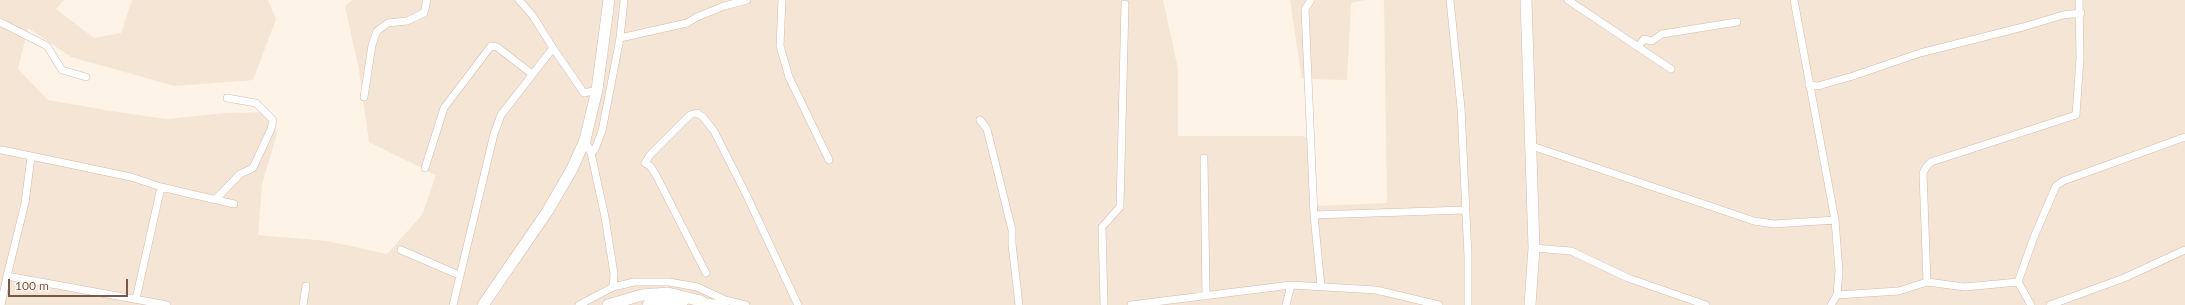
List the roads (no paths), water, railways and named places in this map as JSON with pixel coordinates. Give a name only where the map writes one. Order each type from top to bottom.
[{"type":"main road","points":[[483,305],[547,212],[572,169],[585,140],[597,90],[609,0]]},
{"type":"main road","points":[[1526,0],[1529,145],[1534,248],[1530,305]]},
{"type":"main road","points":[[608,305],[642,295],[668,293],[701,301]]},
{"type":"main road","points":[[648,305],[669,301],[701,301]]},
{"type":"street","points":[[364,97],[372,45],[378,31],[388,23],[407,21],[424,13],[427,0]]},
{"type":"street","points":[[519,0],[534,16],[553,48],[584,93],[597,90]]},
{"type":"street","points":[[591,153],[595,149],[602,131],[620,38],[624,0]]},
{"type":"street","points":[[620,38],[687,23],[697,17],[717,9],[747,0]]},
{"type":"street","points":[[782,0],[780,46],[789,77],[829,160]]},
{"type":"street","points":[[1311,0],[1305,9],[1314,215],[1321,286]]},
{"type":"street","points":[[1450,0],[1461,108],[1468,256],[1468,305]]},
{"type":"street","points":[[1568,0],[1671,69]]},
{"type":"street","points":[[1794,0],[1835,220],[1839,259],[1837,295],[1831,305]]},
{"type":"street","points":[[1927,282],[1923,173],[1926,167],[1931,162],[2076,115],[2080,58],[2081,13],[2079,0]]},
{"type":"street","points":[[1104,305],[1102,227],[1120,207],[1126,4]]},
{"type":"street","points":[[1809,85],[1818,86],[1853,76],[1920,53],[2023,27],[2063,15],[2081,13]]},
{"type":"street","points":[[0,22],[47,46],[62,70],[86,77]]},
{"type":"street","points":[[1638,47],[1644,39],[1652,41],[1662,34],[1737,22]]},
{"type":"street","points":[[425,168],[444,108],[491,46],[497,47],[532,74]]},
{"type":"street","points":[[453,305],[494,134],[501,116],[553,48]]},
{"type":"street","points":[[216,199],[240,174],[253,168],[271,129],[273,120],[256,103],[227,98]]},
{"type":"street","points":[[706,273],[660,182],[650,166],[645,163],[650,155],[690,116],[697,113],[703,117],[714,131],[746,194],[798,305]]},
{"type":"street","points":[[980,120],[988,129],[1012,230],[1012,244],[1019,305]]},
{"type":"street","points":[[2030,305],[2018,282],[2034,237],[2056,186],[2063,181],[2185,137]]},
{"type":"street","points":[[585,140],[591,153],[605,218],[614,274],[613,288]]},
{"type":"street","points":[[1529,145],[1754,221],[1774,224],[1835,220]]},
{"type":"street","points":[[2,150],[131,177],[161,187],[234,204]]},
{"type":"street","points":[[1,305],[25,202],[31,157]]},
{"type":"street","points":[[1204,158],[1206,296]]},
{"type":"street","points":[[136,299],[161,187]]},
{"type":"street","points":[[1314,215],[1465,210]]},
{"type":"street","points":[[1534,248],[1571,251],[1628,278],[1706,305]]},
{"type":"street","points":[[401,250],[460,275]]},
{"type":"street","points":[[2050,305],[2124,278],[2185,250]]},
{"type":"street","points":[[7,276],[167,305]]},
{"type":"street","points":[[580,305],[613,288],[634,282],[669,282],[697,287],[725,300],[746,305]]},
{"type":"street","points":[[1837,295],[1899,291],[1927,282],[1965,287],[2018,282]]},
{"type":"street","points":[[1286,305],[1291,285]]},
{"type":"street","points":[[1131,305],[1159,303],[1291,285],[1376,290],[1439,305]]},
{"type":"street","points":[[303,305],[306,286]]},
{"type":"street","points":[[701,301],[725,305]]}]
